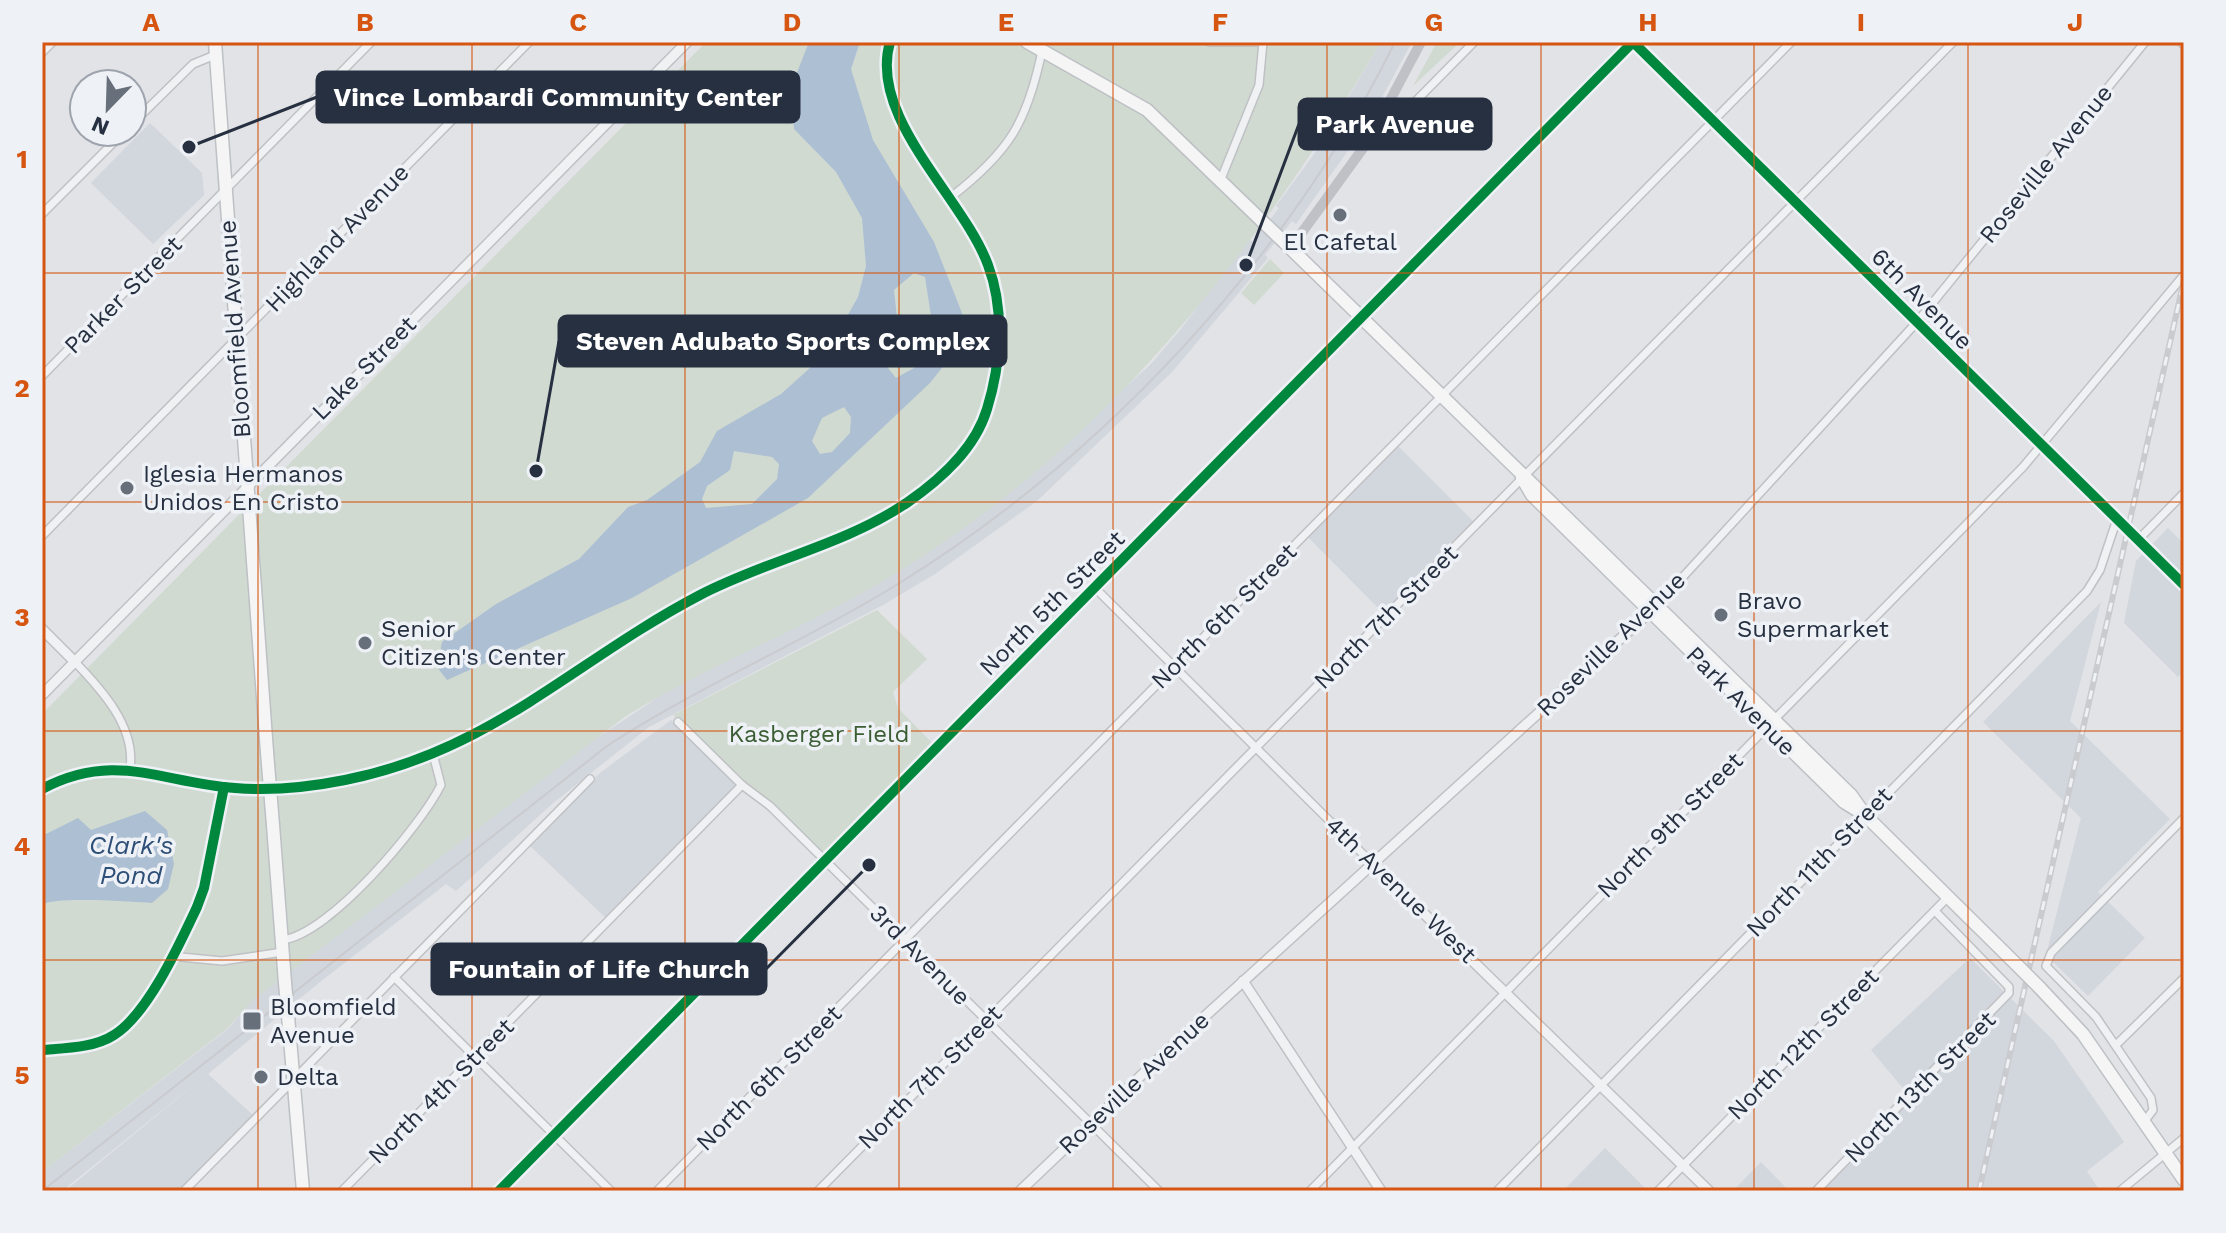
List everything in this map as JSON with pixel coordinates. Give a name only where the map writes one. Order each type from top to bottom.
[{"type":"main road","name":"Park Avenue","points":[[1027,42],[1137,102],[1221,179],[1522,478],[1540,488],[1654,608],[1771,723],[1844,802],[1865,815],[2078,1027],[2184,1180]]},
{"type":"main road","points":[[1287,246],[1366,145],[1421,42]]},
{"type":"main road","name":"Bloomfield Avenue","points":[[215,48],[246,487],[303,1191]]},
{"type":"street","points":[[42,51],[51,42]]},
{"type":"street","name":"Parker Street","points":[[42,376],[371,42]]},
{"type":"street","name":"Highland Avenue","points":[[42,536],[529,42]]},
{"type":"street","name":"Lake Street","points":[[42,695],[687,42]]},
{"type":"street","points":[[42,789],[87,774],[130,768],[224,787],[252,789],[333,782],[433,754],[495,725],[709,590],[890,513],[922,491],[962,455],[978,433],[996,369],[999,327],[989,266],[951,197],[896,109],[888,75],[890,42]]},
{"type":"street","points":[[1209,42],[1257,42]]},
{"type":"street","points":[[1221,179],[1259,85],[1263,42]]},
{"type":"street","points":[[1386,109],[1397,112],[1409,108],[1474,42]]},
{"type":"street","name":"6th Avenue","points":[[1633,42],[2184,585]]},
{"type":"street","name":"North 5th Street","points":[[499,1191],[1633,42]]},
{"type":"street","name":"North 6th Street","points":[[657,1191],[1791,42]]},
{"type":"street","name":"North 7th Street","points":[[818,1191],[1953,42]]},
{"type":"street","name":"Roseville Avenue","points":[[1020,1191],[1243,981],[1654,608],[1917,322],[2145,42]]},
{"type":"street","points":[[148,108],[193,64],[215,48]]},
{"type":"street","points":[[951,197],[993,164],[1006,148],[1024,114],[1042,51]]},
{"type":"street","points":[[42,214],[108,148]]},
{"type":"street","name":"North 9th Street","points":[[1310,1191],[2042,445],[2184,275]]},
{"type":"street","points":[[2137,539],[2184,493]]},
{"type":"street","name":"North 11th Street","points":[[1497,1191],[2087,591],[2100,570],[2118,520]]},
{"type":"street","name":"4th Avenue West","points":[[1095,588],[1709,1191]]},
{"type":"street","points":[[42,629],[112,705],[129,748],[130,768]]},
{"type":"street","name":"3rd Avenue","points":[[678,722],[742,785],[770,806],[1159,1191]]},
{"type":"street","points":[[171,956],[222,961],[283,953],[300,935],[333,911],[403,840],[441,785],[433,754]]},
{"type":"street","points":[[184,1191],[590,779]]},
{"type":"street","name":"North 4th Street","points":[[342,1191],[742,785]]},
{"type":"street","points":[[42,1050],[82,1046],[113,1036],[135,1017],[171,956],[204,888],[224,787]]},
{"type":"street","points":[[2144,1122],[2152,1114],[2153,1101],[2096,1017],[2046,966],[2051,953],[2184,818]]},
{"type":"street","name":"North 12th Street","points":[[1658,1191],[1948,897]]},
{"type":"street","name":"North 13th Street","points":[[1816,1191],[2009,993],[2009,987],[1935,911]]},
{"type":"street","points":[[394,977],[611,1191]]},
{"type":"street","points":[[2116,1045],[2184,978]]},
{"type":"street","points":[[1243,981],[1381,1191]]},
{"type":"street","points":[[2120,1191],[2184,1138]]},
{"type":"shaded area","points":[[1381,42],[1412,42],[1369,121],[1296,224],[1292,221],[1265,255],[1268,258],[1172,372],[1037,501],[935,574],[883,605],[649,727],[552,804],[456,891],[446,884],[320,982],[208,1074],[255,1117],[181,1191],[65,1191],[206,1075],[62,1191],[42,1191],[42,1172],[228,1029],[252,1001],[567,758],[672,688],[898,572],[993,506],[1150,365],[1181,329],[1248,239],[1253,242],[1279,208],[1276,206],[1317,150]]},
{"type":"shaded area","points":[[150,123],[202,173],[204,195],[153,244],[91,183],[125,148],[148,148]]},
{"type":"shaded area","points":[[1396,444],[1475,523],[1385,615],[1306,535]]},
{"type":"shaded area","points":[[2168,528],[2184,544],[2184,670],[2178,677],[2124,623],[2136,561]]},
{"type":"shaded area","points":[[2101,602],[2070,721],[2170,819],[2098,892],[2145,938],[2088,996],[2046,955],[2081,818],[1983,722]]},
{"type":"shaded area","points":[[671,720],[740,787],[606,918],[527,843],[600,773]]},
{"type":"shaded area","points":[[1970,958],[2054,1041],[2124,1142],[2087,1171],[2100,1191],[1819,1191],[1907,1093],[1871,1050]]},
{"type":"shaded area","points":[[1605,1148],[1648,1191],[1563,1191]]},
{"type":"shaded area","points":[[1761,1162],[1789,1191],[1733,1191]]},
{"type":"green space","points":[[706,42],[1381,42],[1333,120],[1229,268],[1172,337],[1111,403],[1045,464],[974,521],[898,572],[626,716],[252,1001],[228,1028],[42,1172],[42,714]]},
{"type":"green space","points":[[1437,42],[1460,42],[1413,86]]},
{"type":"green space","points":[[1270,259],[1284,273],[1254,305],[1241,293]]},
{"type":"green space","name":"Kasberger Field","points":[[877,610],[927,659],[893,692],[898,708],[936,747],[824,855],[778,807],[743,784],[673,715]]},
{"type":"water","points":[[809,42],[860,42],[851,69],[873,140],[934,242],[962,313],[960,345],[930,383],[808,498],[632,598],[447,680],[437,667],[442,642],[496,604],[579,559],[628,507],[647,500],[700,462],[717,431],[781,394],[811,367],[837,334],[858,297],[866,266],[862,218],[836,172],[794,129],[790,90]],"holes":[[[914,273],[925,277],[935,342],[930,359],[896,378],[888,368],[899,337],[894,290]],[[844,407],[851,417],[850,433],[832,452],[820,454],[812,441],[822,418]],[[734,451],[772,457],[779,464],[777,479],[752,504],[706,508],[702,499],[707,486],[730,470]]]},
{"type":"water","name":"Clark's Pond","points":[[145,811],[167,830],[174,864],[168,889],[152,903],[77,900],[42,905],[42,836],[78,818],[91,830]]},
{"type":"tram line","points":[[42,1191],[607,746],[678,703],[826,626],[898,584],[974,533],[1047,476],[1117,414],[1183,347],[1245,275],[1301,200],[1351,122],[1395,42]]},
{"type":"railway","points":[[1979,1191],[2184,280]]},
{"type":"cycle path","points":[[42,789],[68,778],[116,770],[235,788],[290,788],[345,780],[397,766],[445,748],[489,726],[700,595],[858,530],[908,502],[933,483],[965,450],[982,424],[998,356],[999,318],[993,282],[976,239],[921,156],[893,99],[887,71],[890,42]]},
{"type":"cycle path","points":[[499,1191],[1633,42],[2184,585]]},
{"type":"cycle path","points":[[42,1050],[79,1047],[114,1035],[127,1025],[151,995],[182,939],[204,888],[224,787]]},
{"type":"place","name":"Vince Lombardi Community Center","points":[[189,147]]},
{"type":"place","name":"El Cafetal","points":[[1340,215]]},
{"type":"place","name":"Park Avenue","points":[[1246,265]]},
{"type":"place","name":"Steven Adubato Sports Complex","points":[[536,471]]},
{"type":"place","name":"Iglesia Hermanos Unidos En Cristo","points":[[127,488]]},
{"type":"place","name":"Bravo Supermarket","points":[[1721,615]]},
{"type":"place","name":"Senior Citizen's Center","points":[[365,643]]},
{"type":"place","name":"Fountain of Life Church","points":[[869,865]]},
{"type":"place","name":"Bloomfield Avenue","points":[[252,1021]]},
{"type":"place","name":"Delta","points":[[261,1077]]}]
